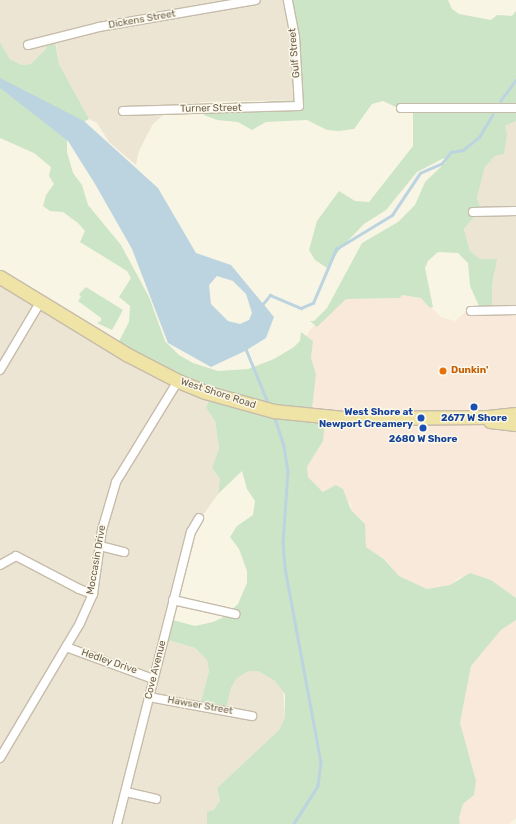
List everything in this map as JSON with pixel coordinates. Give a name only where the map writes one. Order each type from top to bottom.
[{"type":"main road","name":"West Shore Road","points":[[0,277],[128,355],[178,381],[266,409],[299,415],[344,418],[463,417],[516,414]]},
{"type":"main road","name":"West Shore Road","points":[[463,417],[516,424]]},
{"type":"street","name":"Dickens Street","points":[[28,45],[99,28],[256,0]]},
{"type":"street","name":"Gulf Street","points":[[288,0],[295,37],[299,106]]},
{"type":"street","name":"Turner Street","points":[[122,111],[299,106]]},
{"type":"street","points":[[402,108],[516,108]]},
{"type":"street","points":[[473,212],[516,211]]},
{"type":"street","points":[[0,370],[41,301]]},
{"type":"street","points":[[471,311],[516,310]]},
{"type":"street","name":"Moccasin Drive","points":[[0,758],[66,647],[93,594],[100,546],[116,482],[178,381]]},
{"type":"street","name":"Cove Avenue","points":[[117,824],[191,532],[199,518]]},
{"type":"street","points":[[100,546],[124,552]]},
{"type":"street","points":[[0,565],[16,556],[78,589],[93,594]]},
{"type":"street","points":[[173,600],[235,614]]},
{"type":"street","name":"Hedley Drive","points":[[66,647],[153,679]]},
{"type":"street","name":"Hawser Street","points":[[149,697],[252,716]]},
{"type":"street","points":[[126,792],[156,799]]},
{"type":"shaded area","points":[[0,0],[288,0],[297,100],[201,102],[185,109],[166,113],[153,124],[139,151],[136,165],[109,142],[97,123],[89,119],[59,64],[56,43],[31,64],[22,65],[10,59],[0,42]]},
{"type":"shaded area","points":[[516,121],[516,310],[492,310],[492,286],[495,272],[470,251],[464,229],[481,209],[477,198],[485,167],[495,156],[504,154],[505,126]]},
{"type":"shaded area","points":[[0,279],[211,397],[206,408],[215,421],[219,448],[212,468],[220,479],[218,494],[189,535],[173,600],[170,641],[195,648],[207,660],[209,671],[199,708],[225,713],[231,688],[237,678],[249,671],[258,671],[275,681],[283,689],[285,717],[279,730],[217,788],[220,800],[207,824],[0,824]]},
{"type":"shaded area","points":[[402,295],[421,298],[441,317],[455,321],[466,311],[516,310],[516,598],[491,580],[460,577],[450,585],[427,589],[399,576],[385,559],[366,547],[365,524],[351,510],[351,504],[330,490],[323,492],[308,477],[307,467],[323,441],[311,417],[316,374],[311,358],[313,341],[306,336],[314,325],[317,327],[345,299],[400,298]]},
{"type":"shaded area","points":[[516,620],[516,818],[509,824],[460,824],[459,818],[463,804],[474,795],[460,723],[471,666],[501,630]]},
{"type":"green space","points":[[288,0],[448,0],[452,9],[459,14],[491,20],[497,15],[512,16],[516,11],[516,121],[505,126],[507,134],[504,154],[495,156],[485,167],[477,198],[481,209],[464,229],[470,251],[480,259],[497,259],[492,286],[492,310],[480,308],[470,286],[468,263],[458,253],[438,252],[428,261],[425,268],[433,307],[430,308],[421,298],[402,295],[400,298],[346,299],[317,327],[310,321],[314,321],[327,308],[362,243],[398,222],[415,205],[425,182],[446,162],[444,158],[417,172],[386,210],[364,224],[340,249],[327,268],[315,260],[309,250],[317,221],[339,191],[355,201],[369,202],[413,146],[413,109],[400,109],[383,101],[372,104],[354,129],[339,131],[327,130],[307,120],[266,122],[252,130],[238,122],[217,120],[204,115],[205,105],[297,100]]},
{"type":"green space","points":[[55,41],[59,64],[89,119],[67,132],[67,152],[73,173],[82,185],[88,205],[121,245],[149,297],[165,341],[179,355],[193,363],[218,371],[248,369],[274,359],[294,347],[300,341],[301,332],[313,341],[311,358],[316,374],[311,417],[325,420],[323,441],[307,467],[308,477],[323,492],[336,485],[343,489],[351,510],[365,524],[366,547],[384,559],[399,576],[427,589],[450,585],[470,573],[491,580],[516,598],[516,620],[501,630],[471,666],[460,723],[476,781],[474,795],[463,804],[459,818],[460,824],[207,824],[207,812],[214,810],[220,800],[217,788],[279,730],[285,717],[285,694],[275,681],[258,671],[249,671],[237,678],[231,688],[225,713],[199,708],[209,671],[207,660],[195,648],[164,639],[169,619],[195,626],[213,622],[224,617],[238,604],[247,583],[247,571],[239,549],[230,537],[237,526],[253,515],[255,501],[247,489],[242,471],[218,494],[220,479],[212,468],[219,448],[215,421],[206,408],[211,396],[115,349],[129,322],[130,306],[119,297],[131,278],[127,271],[80,242],[85,231],[78,223],[63,212],[50,211],[43,206],[46,195],[54,184],[49,176],[51,167],[34,153],[0,138],[0,42],[10,59],[22,65],[31,64],[46,49],[48,43]]},
{"type":"green space","points":[[86,287],[123,310],[112,330],[97,323],[101,321],[101,318],[78,301],[81,297],[79,294]]},
{"type":"water","points":[[0,78],[84,121],[158,188],[196,253],[231,265],[274,317],[266,338],[245,351],[211,367],[168,343],[132,249],[95,184],[68,141],[0,88]],"holes":[[[217,276],[233,281],[246,294],[252,313],[249,320],[240,324],[228,321],[211,304],[209,285]]]},
{"type":"waterway","points":[[500,101],[516,80]]},
{"type":"waterway","points":[[262,305],[270,295],[301,308],[313,303],[336,249],[392,215],[420,173],[442,163],[451,152],[463,150],[479,137],[492,115]]},
{"type":"waterway","points":[[246,349],[269,405]]},
{"type":"waterway","points":[[274,415],[284,446],[288,472],[283,543],[285,568],[321,762],[318,786],[294,824]]},
{"type":"place","name":"Dunkin'","points":[[443,371]]},
{"type":"place","name":"2677 W Shore","points":[[474,407]]},
{"type":"place","name":"West Shore at Newport Creamery","points":[[421,418]]},
{"type":"place","name":"2680 W Shore","points":[[423,428]]}]
